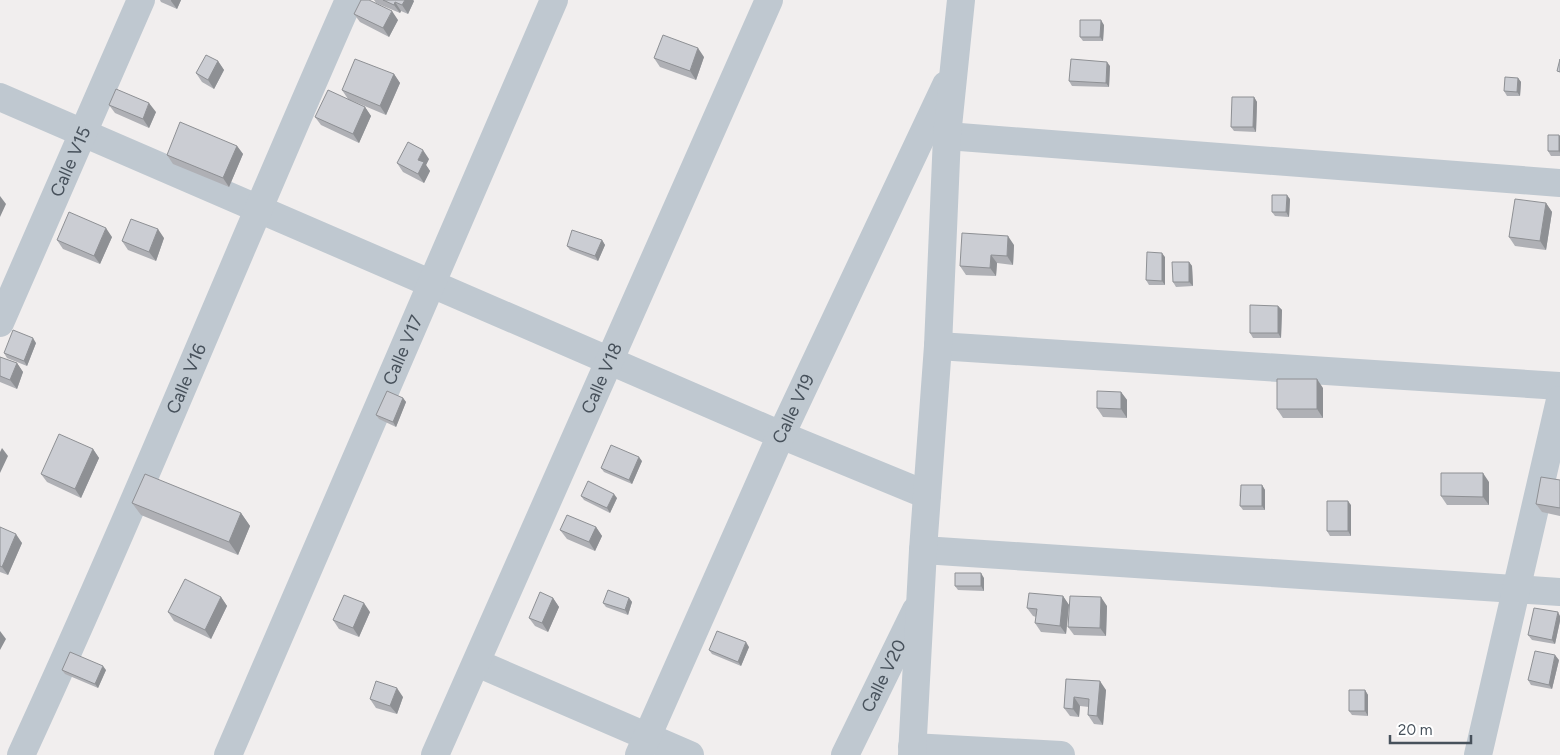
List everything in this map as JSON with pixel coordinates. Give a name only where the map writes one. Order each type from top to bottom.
[{"type":"street","name":"Calle V15","points":[[0,323],[141,0]]},
{"type":"street","name":"Calle V16","points":[[21,755],[77,633],[258,207],[349,0]]},
{"type":"street","name":"Calle V17","points":[[228,755],[554,0]]},
{"type":"street","name":"Calle V18","points":[[435,755],[769,0]]},
{"type":"street","points":[[961,0],[947,136],[938,346],[923,550],[912,751],[1061,755]]},
{"type":"street","name":"Calle V19","points":[[643,746],[782,434],[954,67]]},
{"type":"street","points":[[0,97],[927,495]]},
{"type":"street","points":[[947,136],[1560,183]]},
{"type":"street","points":[[938,346],[1560,386]]},
{"type":"street","points":[[1478,755],[1560,400]]},
{"type":"street","points":[[923,550],[1560,592]]},
{"type":"street","name":"Calle V20","points":[[846,755],[921,599]]},
{"type":"street","points":[[477,663],[643,746],[690,755]]},
{"type":"building","points":[[361,0],[369,0],[392,11],[383,28],[354,14]]},
{"type":"building","points":[[383,0],[405,0],[402,5],[395,2],[394,5]]},
{"type":"building","points":[[1080,20],[1101,20],[1100,37],[1080,37]]},
{"type":"building","points":[[663,35],[698,48],[690,71],[654,58]]},
{"type":"building","points":[[206,55],[218,61],[208,80],[196,73]]},
{"type":"building","points":[[355,59],[394,74],[380,106],[342,90]]},
{"type":"building","points":[[1071,59],[1107,62],[1106,83],[1069,81]]},
{"type":"building","points":[[1560,59],[1560,72],[1557,71]]},
{"type":"building","points":[[1505,77],[1518,78],[1517,92],[1504,91]]},
{"type":"building","points":[[116,89],[149,103],[143,119],[109,105]]},
{"type":"building","points":[[328,90],[365,107],[353,134],[315,117]]},
{"type":"building","points":[[1232,97],[1254,97],[1253,127],[1231,127]]},
{"type":"building","points":[[180,122],[237,146],[223,178],[167,155]]},
{"type":"building","points":[[1548,135],[1559,135],[1559,151],[1548,151]]},
{"type":"building","points":[[408,142],[423,150],[418,160],[424,162],[418,174],[397,163]]},
{"type":"building","points":[[1272,195],[1287,195],[1286,212],[1272,212]]},
{"type":"building","points":[[1515,199],[1546,203],[1540,241],[1509,237]]},
{"type":"building","points":[[69,212],[106,228],[94,256],[57,240]]},
{"type":"building","points":[[131,219],[158,229],[149,252],[122,241]]},
{"type":"building","points":[[572,230],[602,240],[595,256],[567,246]]},
{"type":"building","points":[[962,233],[1008,236],[1007,256],[991,255],[990,268],[960,266]]},
{"type":"building","points":[[1147,252],[1162,253],[1162,281],[1146,280]]},
{"type":"building","points":[[1172,262],[1189,262],[1189,282],[1173,282]]},
{"type":"building","points":[[1250,305],[1278,306],[1278,333],[1250,333]]},
{"type":"building","points":[[13,330],[33,338],[24,361],[4,353]]},
{"type":"building","points":[[0,357],[17,363],[10,380],[0,376]]},
{"type":"building","points":[[1277,379],[1317,379],[1317,409],[1277,409]]},
{"type":"building","points":[[387,391],[403,398],[393,422],[376,415]]},
{"type":"building","points":[[1097,391],[1121,392],[1121,409],[1097,408]]},
{"type":"building","points":[[59,434],[93,449],[75,489],[41,474]]},
{"type":"building","points":[[611,445],[639,457],[629,480],[601,468]]},
{"type":"building","points":[[1441,473],[1483,473],[1483,497],[1441,496]]},
{"type":"building","points":[[145,474],[241,513],[229,542],[132,503]]},
{"type":"building","points":[[1541,477],[1560,480],[1560,508],[1536,504]]},
{"type":"building","points":[[588,481],[614,494],[607,508],[581,496]]},
{"type":"building","points":[[1241,485],[1262,485],[1262,506],[1240,506]]},
{"type":"building","points":[[1327,501],[1348,501],[1348,531],[1327,531]]},
{"type":"building","points":[[567,515],[596,527],[589,542],[560,530]]},
{"type":"building","points":[[0,527],[16,534],[2,567],[0,566]]},
{"type":"building","points":[[955,573],[981,573],[981,586],[955,586]]},
{"type":"building","points":[[185,579],[221,597],[205,630],[168,612]]},
{"type":"building","points":[[608,590],[629,598],[625,610],[603,603]]},
{"type":"building","points":[[540,592],[553,598],[542,623],[529,618]]},
{"type":"building","points":[[1029,593],[1063,596],[1060,626],[1035,623],[1037,609],[1027,608]]},
{"type":"building","points":[[344,595],[364,603],[353,628],[333,620]]},
{"type":"building","points":[[1070,596],[1101,597],[1100,628],[1068,627]]},
{"type":"building","points":[[1534,608],[1558,612],[1552,640],[1528,635]]},
{"type":"building","points":[[717,631],[746,642],[738,662],[709,650]]},
{"type":"building","points":[[1535,651],[1555,655],[1549,685],[1528,680]]},
{"type":"building","points":[[70,652],[103,666],[95,684],[62,670]]},
{"type":"building","points":[[1066,679],[1100,681],[1097,716],[1088,715],[1089,699],[1074,697],[1073,709],[1064,708]]},
{"type":"building","points":[[376,681],[397,688],[390,706],[370,699]]},
{"type":"building","points":[[1349,690],[1365,690],[1365,711],[1349,711]]}]
